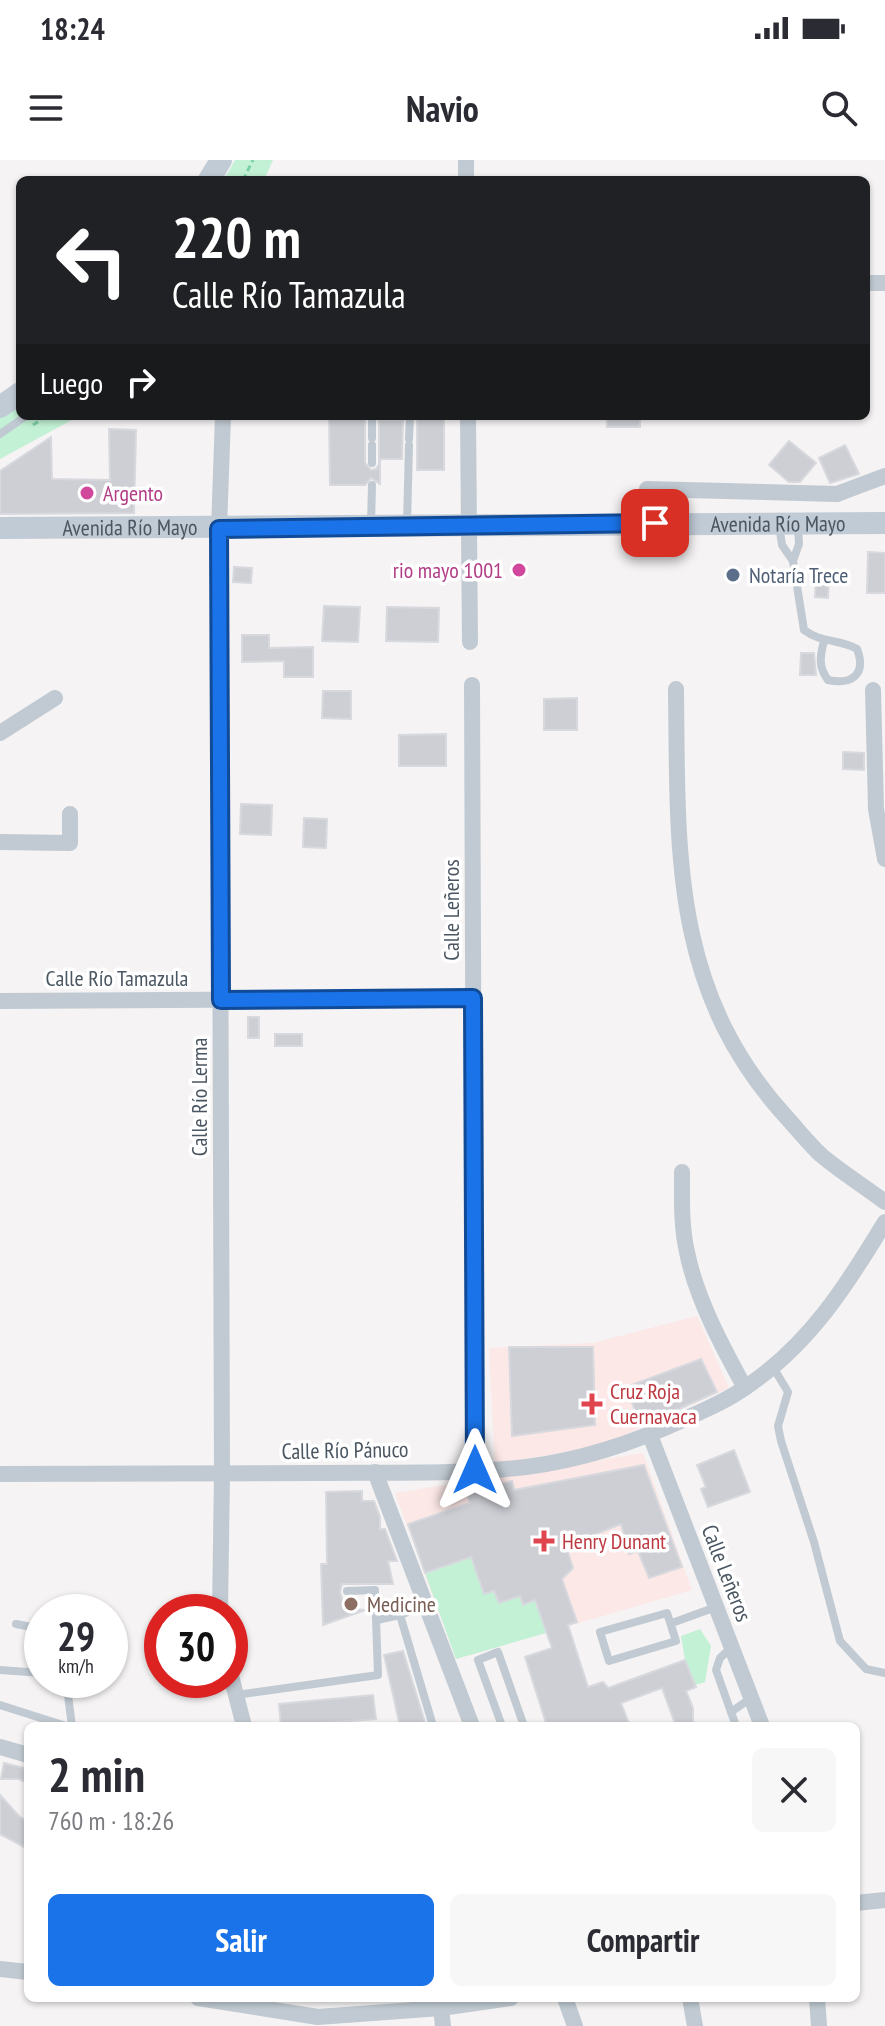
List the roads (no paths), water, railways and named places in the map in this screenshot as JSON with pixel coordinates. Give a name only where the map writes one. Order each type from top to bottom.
[{"type":"street","name":"Calle Río Lerma","points":[[220,1594],[219,529],[223,420]]},
{"type":"street","points":[[468,420],[470,642]]},
{"type":"street","points":[[647,489],[837,494],[885,476]]},
{"type":"street","name":"Avenida Río Mayo","points":[[0,528],[885,523]]},
{"type":"street","name":"Calle Leñeros","points":[[472,685],[475,1470]]},
{"type":"street","points":[[676,689],[678,831],[684,897],[700,967],[721,1024],[745,1067],[821,1155],[885,1202]]},
{"type":"street","points":[[873,690],[876,809],[885,859]]},
{"type":"street","points":[[0,733],[55,698]]},
{"type":"street","points":[[0,842],[70,843],[70,814]]},
{"type":"street","name":"Calle Río Tamazula","points":[[0,1001],[473,998]]},
{"type":"street","points":[[682,1172],[687,1253],[715,1332],[745,1388]]},
{"type":"street","name":"Calle Río Pánuco","points":[[0,1474],[475,1470],[526,1467],[592,1454],[650,1435],[745,1388],[773,1366],[817,1326],[850,1280],[885,1222]]},
{"type":"street","name":"Calle Leñeros","points":[[650,1435],[760,1722]]},
{"type":"street","points":[[375,1472],[470,1722]]},
{"type":"street","points":[[237,1698],[243,1722]]},
{"type":"street","points":[[0,1747],[24,1754]]},
{"type":"street","points":[[860,1903],[885,1900]]},
{"type":"street","points":[[0,1969],[24,1972]]},
{"type":"street","points":[[219,2002],[319,2021],[401,2004],[441,2008],[483,2002]]},
{"type":"street","points":[[566,2002],[575,2026]]},
{"type":"street","points":[[691,2002],[695,2026]]},
{"type":"street","points":[[817,2002],[819,2026]]},
{"type":"street","points":[[441,2008],[443,2026]]},
{"type":"lane","points":[[0,434],[20,420]]},
{"type":"lane","points":[[372,420],[372,463]]},
{"type":"lane","points":[[407,525],[410,420]]},
{"type":"lane","points":[[371,526],[372,485]]},
{"type":"lane","points":[[789,523],[799,544],[793,561]]},
{"type":"lane","points":[[789,523],[782,545],[793,561],[804,630],[824,641],[848,643],[857,649],[861,667],[856,676],[841,683],[828,680],[822,672],[820,661],[824,641]]},
{"type":"lane","points":[[773,1366],[788,1392],[778,1426],[781,1441],[814,1542],[840,1641],[866,1669],[885,1673]]},
{"type":"lane","points":[[248,1693],[378,1675],[375,1590],[347,1591]]},
{"type":"lane","points":[[377,1620],[426,1605]]},
{"type":"lane","points":[[672,1623],[716,1607]]},
{"type":"lane","points":[[667,1613],[672,1623],[676,1641],[609,1661],[600,1632],[667,1613]]},
{"type":"lane","points":[[400,1615],[432,1722]]},
{"type":"lane","points":[[16,1624],[24,1626]]},
{"type":"lane","points":[[731,1647],[720,1658],[716,1670],[735,1722]]},
{"type":"lane","points":[[501,1722],[478,1660],[498,1652],[523,1722]]},
{"type":"lane","points":[[0,1670],[24,1672]]},
{"type":"lane","points":[[68,1698],[71,1722]]},
{"type":"lane","points":[[731,1712],[751,1698]]},
{"type":"lane","points":[[0,1705],[53,1722]]},
{"type":"place","name":"Argento","points":[[87,493]]},
{"type":"place","name":"rio mayo 1001","points":[[519,570]]},
{"type":"place","name":"Notaría Trece","points":[[733,575]]},
{"type":"place","name":"Cruz Roja Cuernavaca","points":[[592,1404]]},
{"type":"place","name":"Henry Dunant","points":[[544,1541]]},
{"type":"place","name":"Medicine","points":[[351,1604]]}]
